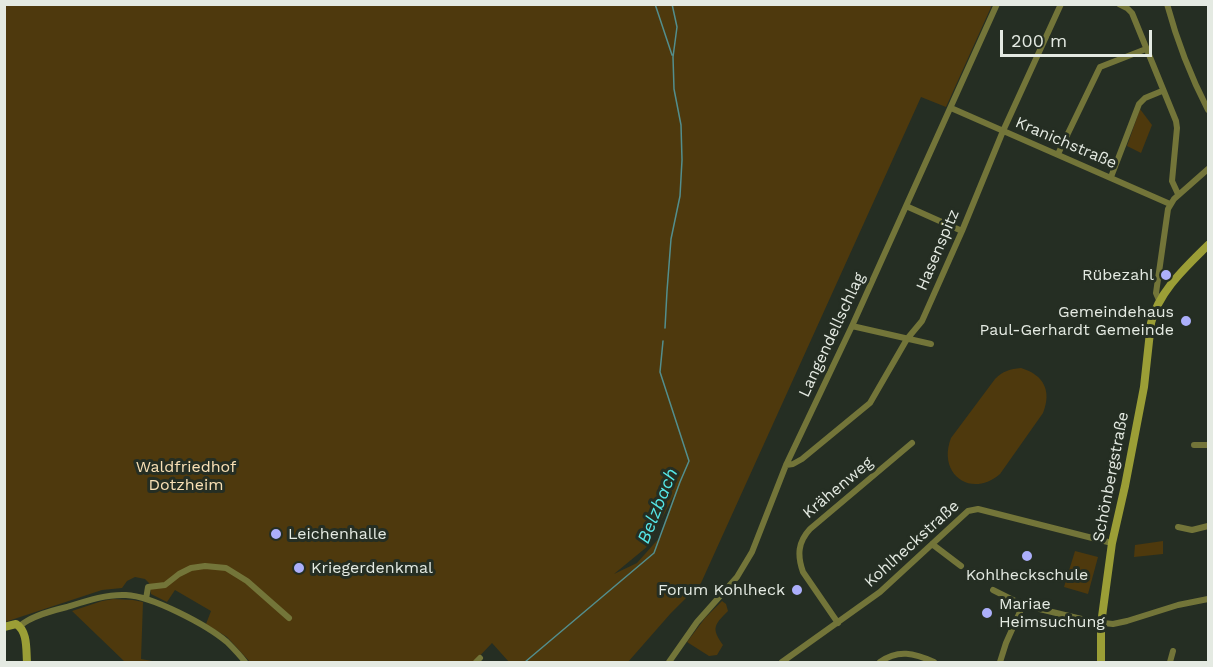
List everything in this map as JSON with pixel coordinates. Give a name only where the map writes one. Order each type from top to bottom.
[{"type":"street","name":"Langendellschlag","points":[[669,663],[697,622],[746,564],[752,552],[786,465],[852,326],[997,4]]},
{"type":"street","name":"Hasenspitz","points":[[786,465],[802,459],[870,403],[907,339],[927,313],[1003,131],[1061,4]]},
{"type":"street","points":[[1119,4],[1130,10],[1177,125],[1172,181],[1178,194]]},
{"type":"street","points":[[1167,4],[1189,68],[1209,111]]},
{"type":"street","points":[[1058,154],[1100,67],[1146,49]]},
{"type":"street","points":[[1111,177],[1139,104],[1145,98],[1162,91]]},
{"type":"street","name":"Kranichstraße","points":[[951,108],[1170,204]]},
{"type":"street","points":[[1209,170],[1178,194],[1170,204],[1166,216],[1156,293],[1159,300],[1209,245]]},
{"type":"street","points":[[906,206],[962,231]]},
{"type":"street","name":"Schönbergstraße","points":[[1101,663],[1101,624],[1112,543],[1144,387],[1151,323],[1159,300]]},
{"type":"street","points":[[852,326],[931,344]]},
{"type":"street","name":"Krähenweg","points":[[838,623],[803,572],[798,554],[801,541],[810,529],[912,443]]},
{"type":"street","points":[[1194,446],[1209,445]]},
{"type":"street","name":"Kohlheckstraße","points":[[782,663],[880,592],[973,508],[1112,543]]},
{"type":"street","points":[[1178,527],[1192,530],[1209,526]]},
{"type":"street","points":[[932,544],[961,566]]},
{"type":"street","points":[[146,599],[148,587],[165,585],[181,572],[191,568],[205,566],[226,568],[247,581],[289,618]]},
{"type":"street","points":[[993,590],[1023,604],[1101,624],[1117,624],[1178,605],[1209,599]]},
{"type":"street","points":[[20,626],[26,621],[60,609],[103,597],[123,595],[146,599],[182,614],[225,641],[245,663]]},
{"type":"street","points":[[1000,663],[1023,604]]},
{"type":"street","points":[[4,627],[15,624],[20,626],[24,633],[27,663]]},
{"type":"street","points":[[1170,663],[1173,651]]},
{"type":"street","points":[[880,663],[892,655],[908,653],[934,663]]},
{"type":"green space","name":"Waldfriedhof Dotzheim","points":[[5,5],[992,5],[946,107],[921,97],[701,583],[628,662],[509,662],[492,643],[474,662],[250,662],[227,637],[206,624],[211,611],[175,590],[167,602],[151,594],[149,583],[145,579],[135,577],[127,581],[122,588],[102,590],[5,622]],"holes":[[[674,495],[661,536],[637,563],[614,574],[648,546]]]},
{"type":"green space","points":[[1140,109],[1152,125],[1141,153],[1127,146]]},
{"type":"green space","points":[[1021,368],[1035,375],[1044,385],[1047,398],[1043,413],[1000,474],[989,481],[978,484],[959,479],[949,462],[948,451],[951,438],[995,379],[1007,371]]},
{"type":"green space","points":[[1163,541],[1163,554],[1134,557],[1135,545]]},
{"type":"green space","points":[[1075,551],[1098,557],[1088,594],[1064,587]]},
{"type":"green space","points":[[113,599],[143,602],[141,659],[158,662],[125,662],[72,611]]},
{"type":"green space","points":[[722,601],[726,604],[728,611],[717,623],[716,630],[723,645],[717,655],[709,656],[687,642],[705,618]]},
{"type":"waterway","points":[[655,4],[672,55]]},
{"type":"waterway","name":"Belzbach","points":[[665,328],[671,239],[680,196],[682,160],[681,125],[674,89],[673,57],[677,27],[672,4]]},
{"type":"waterway","name":"Belzbach","points":[[525,662],[654,553],[689,461],[660,372],[663,341]]},
{"type":"place","name":"Rübezahl","points":[[1166,275]]},
{"type":"place","name":"Gemeindehaus Paul-Gerhardt Gemeinde","points":[[1186,321]]},
{"type":"place","name":"Leichenhalle","points":[[276,534]]},
{"type":"place","name":"Kohlheckschule","points":[[1027,556]]},
{"type":"place","name":"Kriegerdenkmal","points":[[299,568]]},
{"type":"place","name":"Forum Kohlheck","points":[[797,590]]},
{"type":"place","name":"Mariae Heimsuchung","points":[[987,613]]}]
